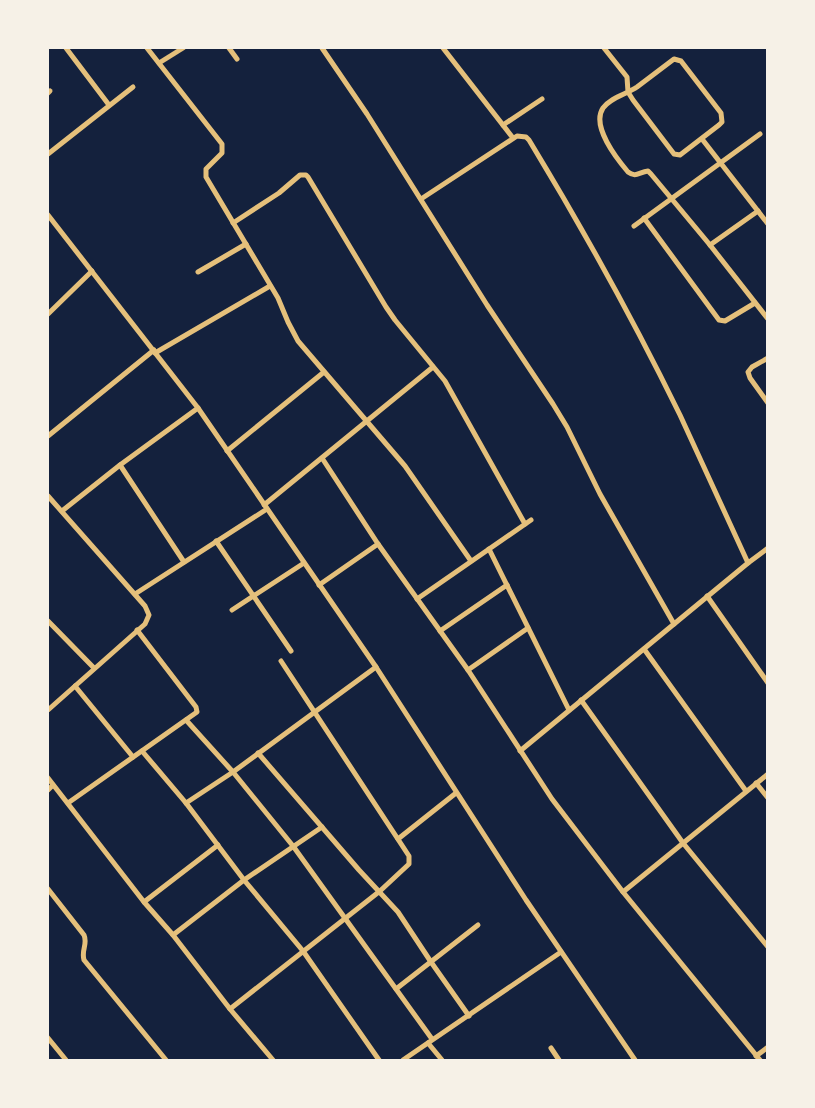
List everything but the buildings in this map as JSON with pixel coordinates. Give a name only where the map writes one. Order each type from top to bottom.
[{"type":"street","points":[[66,48],[109,105]]},
{"type":"street","points":[[147,48],[222,144],[222,153],[206,169],[206,177],[270,286],[298,341],[405,466],[471,561]]},
{"type":"street","points":[[159,63],[183,48]]},
{"type":"street","points":[[230,48],[237,59]]},
{"type":"street","points":[[322,48],[367,114],[562,420],[600,494],[674,624]]},
{"type":"street","points":[[443,48],[513,138]]},
{"type":"street","points":[[604,48],[627,77],[628,92],[633,100],[674,154],[680,155],[719,125],[723,118],[721,113],[682,61],[674,59],[628,92],[603,108],[601,120],[608,145],[628,172],[636,175],[648,171],[768,319]]},
{"type":"street","points":[[48,154],[133,87]]},
{"type":"street","points":[[503,125],[542,99]]},
{"type":"street","points":[[634,226],[760,134]]},
{"type":"street","points":[[421,199],[513,138],[522,135],[529,140],[567,202],[600,262],[679,414],[748,563]]},
{"type":"street","points":[[702,139],[768,224]]},
{"type":"street","points":[[233,223],[279,193],[294,178],[306,175],[386,307],[445,381],[525,524]]},
{"type":"street","points":[[710,246],[758,211]]},
{"type":"street","points":[[48,218],[92,271],[198,408],[376,667],[456,793],[635,1060]]},
{"type":"street","points":[[644,218],[719,320],[725,321],[755,303]]},
{"type":"street","points":[[198,272],[246,244]]},
{"type":"street","points":[[48,314],[92,271]]},
{"type":"street","points":[[48,436],[154,351],[270,286]]},
{"type":"street","points":[[768,358],[752,367],[748,374],[768,403]]},
{"type":"street","points":[[135,594],[266,507],[322,458],[434,367]]},
{"type":"street","points":[[227,451],[324,372]]},
{"type":"street","points":[[62,511],[120,465],[198,408]]},
{"type":"street","points":[[322,458],[378,544],[468,670],[552,799],[623,892],[758,1058],[768,1047]]},
{"type":"street","points":[[120,465],[184,562]]},
{"type":"street","points":[[48,496],[148,610],[145,624],[48,710]]},
{"type":"street","points":[[417,599],[531,520]]},
{"type":"street","points":[[216,541],[291,651]]},
{"type":"street","points":[[319,584],[378,544]]},
{"type":"street","points":[[520,751],[768,548]]},
{"type":"street","points":[[489,549],[569,710]]},
{"type":"street","points":[[232,610],[304,563]]},
{"type":"street","points":[[440,631],[507,586]]},
{"type":"street","points":[[707,596],[768,683]]},
{"type":"street","points":[[48,621],[94,668]]},
{"type":"street","points":[[468,670],[528,628]]},
{"type":"street","points":[[68,803],[196,713],[196,707],[138,630]]},
{"type":"street","points":[[644,649],[746,791]]},
{"type":"street","points":[[230,1008],[380,891],[410,864],[409,856],[281,661]]},
{"type":"street","points":[[186,803],[233,772],[376,667]]},
{"type":"street","points":[[75,686],[133,757]]},
{"type":"street","points":[[581,700],[683,843],[768,947]]},
{"type":"street","points":[[186,720],[233,772],[293,846],[396,989],[442,1060]]},
{"type":"street","points":[[142,751],[186,803],[244,880],[303,951],[380,1060]]},
{"type":"street","points":[[258,753],[402,917],[469,1016]]},
{"type":"street","points":[[623,892],[768,774]]},
{"type":"street","points":[[48,778],[144,902],[174,935],[273,1060]]},
{"type":"street","points":[[756,783],[768,798]]},
{"type":"street","points":[[48,790],[53,785]]},
{"type":"street","points":[[398,839],[456,793]]},
{"type":"street","points":[[174,935],[244,880],[322,827]]},
{"type":"street","points":[[144,902],[218,845]]},
{"type":"street","points":[[48,889],[84,935],[86,944],[83,952],[84,960],[166,1060]]},
{"type":"street","points":[[396,989],[478,925]]},
{"type":"street","points":[[403,1060],[561,952]]},
{"type":"street","points":[[48,1038],[66,1060]]},
{"type":"street","points":[[551,1048],[559,1060]]}]
